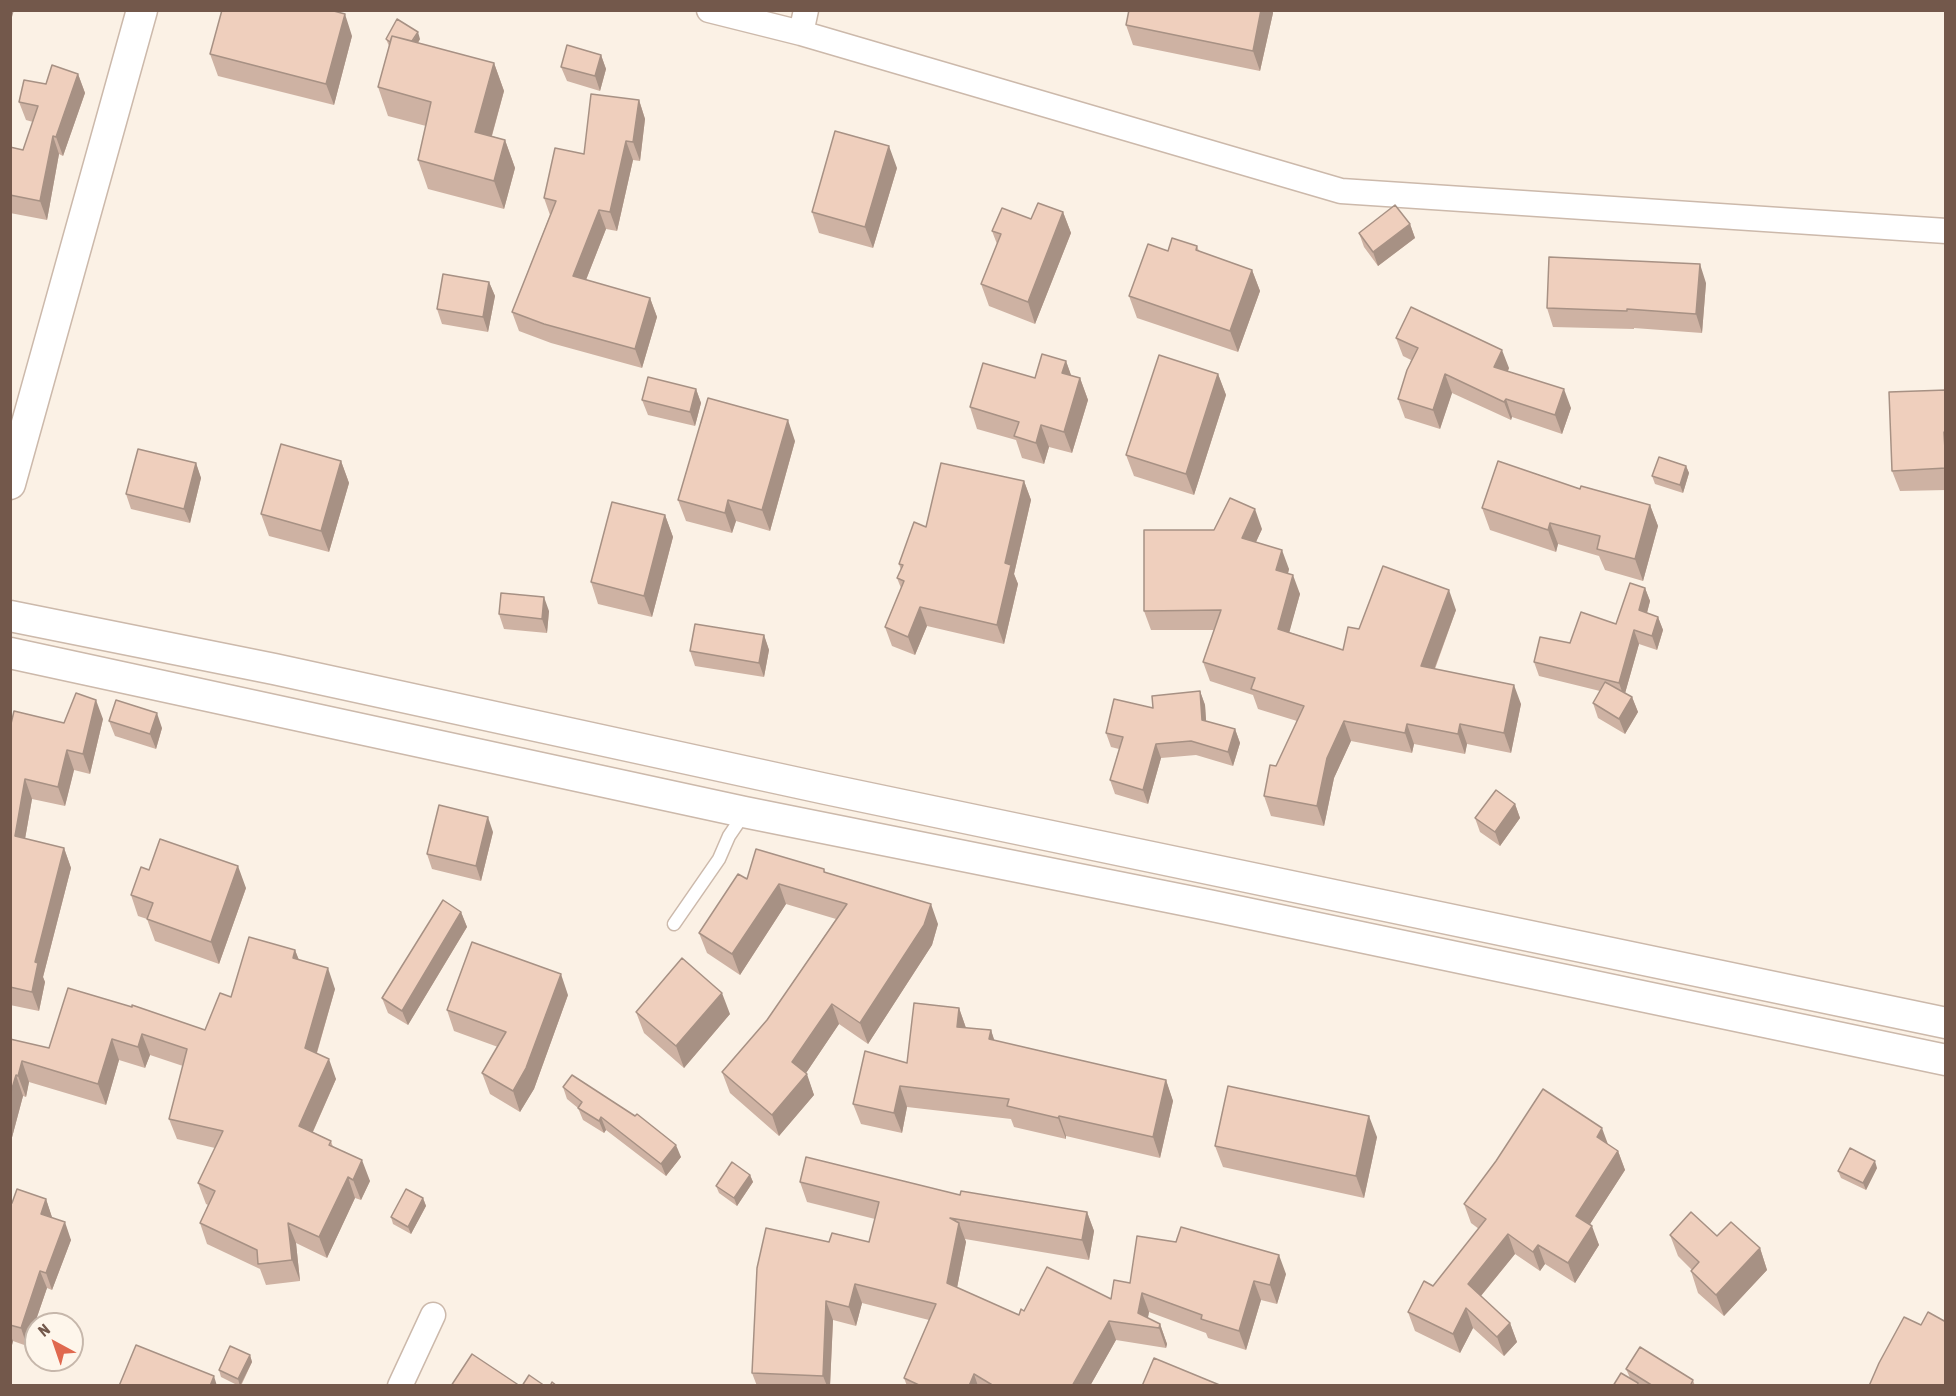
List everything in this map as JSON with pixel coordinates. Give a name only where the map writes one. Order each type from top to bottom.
[{"type":"street","points":[[10,484],[142,10]]},
{"type":"street","points":[[708,10],[803,22],[1341,191],[1946,231]]},
{"type":"street","points":[[10,616],[1946,1023]]},
{"type":"street","points":[[10,653],[744,813],[1232,910],[1946,1060]]},
{"type":"street","points":[[364,729],[375,691]]},
{"type":"street","points":[[400,1386],[433,1315]]},
{"type":"lane","points":[[674,924],[719,859],[729,836],[744,813]]},
{"type":"building","points":[[222,10],[330,10],[345,14],[326,84],[210,54]]},
{"type":"building","points":[[1129,10],[1261,10],[1253,51],[1126,25]]},
{"type":"building","points":[[397,19],[418,32],[412,41],[392,36],[390,42],[386,39]]},
{"type":"building","points":[[392,36],[494,63],[475,132],[505,140],[494,181],[418,160],[431,102],[378,87]]},
{"type":"building","points":[[567,45],[601,55],[595,76],[561,67]]},
{"type":"building","points":[[52,65],[78,74],[56,137],[53,136],[40,201],[10,195],[10,147],[23,150],[38,106],[19,102],[24,80],[46,84]]},
{"type":"building","points":[[591,94],[639,100],[633,142],[626,141],[610,212],[599,210],[573,276],[650,298],[635,349],[544,324],[512,312],[556,201],[544,198],[555,148],[584,154]]},
{"type":"building","points":[[835,131],[889,146],[865,227],[812,212]]},
{"type":"building","points":[[1038,203],[1063,212],[1028,302],[981,284],[1001,234],[992,231],[1002,208],[1031,219]]},
{"type":"building","points":[[1395,205],[1410,224],[1373,252],[1359,233]]},
{"type":"building","points":[[1172,238],[1197,246],[1196,250],[1252,270],[1230,331],[1129,296],[1148,244],[1168,251]]},
{"type":"building","points":[[1549,257],[1700,264],[1696,314],[1627,309],[1627,311],[1547,308]]},
{"type":"building","points":[[443,274],[489,282],[483,317],[437,309]]},
{"type":"building","points":[[1411,307],[1502,350],[1494,367],[1564,389],[1555,415],[1506,399],[1504,402],[1445,374],[1433,410],[1398,399],[1407,370],[1418,348],[1396,338]]},
{"type":"building","points":[[1042,354],[1066,361],[1062,373],[1080,378],[1064,432],[1041,425],[1036,443],[1014,436],[1019,422],[970,407],[983,363],[1035,378]]},
{"type":"building","points":[[1159,355],[1218,374],[1186,474],[1126,455]]},
{"type":"building","points":[[648,377],[696,389],[690,412],[642,400]]},
{"type":"building","points":[[1946,390],[1946,433],[1944,432],[1946,468],[1892,471],[1889,392]]},
{"type":"building","points":[[708,398],[788,420],[762,510],[728,500],[725,513],[678,500]]},
{"type":"building","points":[[281,444],[341,461],[321,531],[261,514]]},
{"type":"building","points":[[138,449],[196,463],[184,509],[126,494]]},
{"type":"building","points":[[1659,457],[1686,466],[1680,485],[1652,476]]},
{"type":"building","points":[[1498,461],[1580,489],[1581,486],[1650,505],[1635,559],[1597,549],[1600,536],[1550,523],[1548,530],[1482,508]]},
{"type":"building","points":[[941,463],[1024,481],[1005,563],[1011,565],[997,625],[920,607],[908,637],[885,627],[904,581],[897,578],[903,565],[899,564],[914,522],[926,527]]},
{"type":"building","points":[[1230,498],[1255,509],[1242,538],[1282,550],[1276,570],[1293,575],[1278,629],[1343,650],[1348,627],[1359,629],[1383,566],[1449,590],[1421,666],[1514,685],[1504,733],[1460,724],[1458,734],[1407,724],[1405,733],[1344,721],[1327,758],[1317,806],[1264,796],[1270,765],[1276,766],[1304,706],[1251,689],[1255,678],[1203,662],[1221,610],[1144,611],[1144,530],[1214,530]]},
{"type":"building","points":[[612,502],[665,515],[644,596],[591,582]]},
{"type":"building","points":[[1630,583],[1645,588],[1639,610],[1658,617],[1652,636],[1634,630],[1619,683],[1534,662],[1540,637],[1570,643],[1581,612],[1616,624]]},
{"type":"building","points":[[501,593],[544,597],[542,619],[499,614]]},
{"type":"building","points":[[695,624],[764,635],[759,663],[690,651]]},
{"type":"building","points":[[1605,682],[1632,697],[1619,719],[1593,703]]},
{"type":"building","points":[[1200,691],[1202,720],[1235,729],[1228,752],[1191,741],[1156,744],[1143,790],[1110,780],[1123,737],[1106,733],[1114,699],[1153,708],[1152,696]]},
{"type":"building","points":[[76,693],[96,700],[83,754],[67,750],[58,787],[25,779],[15,836],[64,848],[35,962],[38,963],[32,992],[10,987],[10,728],[14,711],[64,723]]},
{"type":"building","points":[[116,700],[157,713],[150,734],[109,721]]},
{"type":"building","points":[[1496,790],[1515,804],[1495,832],[1475,818]]},
{"type":"building","points":[[439,805],[488,817],[476,866],[427,854]]},
{"type":"building","points":[[160,839],[238,866],[211,942],[147,919],[153,903],[131,895],[141,867],[149,870]]},
{"type":"building","points":[[756,849],[931,904],[924,925],[860,1023],[832,1004],[792,1062],[807,1074],[772,1115],[722,1072],[767,1020],[847,904],[779,884],[732,954],[699,933],[738,874],[747,879]]},
{"type":"building","points":[[443,900],[461,912],[402,1011],[382,998]]},
{"type":"building","points":[[249,937],[295,950],[293,958],[328,968],[305,1048],[329,1059],[299,1126],[331,1141],[329,1145],[362,1160],[353,1180],[348,1177],[319,1237],[288,1223],[292,1260],[258,1264],[257,1250],[200,1223],[215,1191],[198,1183],[223,1131],[169,1119],[187,1049],[142,1034],[138,1047],[112,1039],[98,1084],[22,1061],[10,1095],[10,1039],[49,1048],[68,988],[132,1007],[132,1005],[205,1030],[220,993],[231,997]]},
{"type":"building","points":[[472,942],[561,974],[526,1068],[513,1091],[482,1073],[506,1032],[447,1010]]},
{"type":"building","points":[[682,958],[722,993],[676,1046],[636,1012]]},
{"type":"building","points":[[914,1003],[959,1008],[957,1027],[991,1030],[989,1039],[1166,1080],[1153,1137],[1007,1106],[1009,1099],[900,1086],[894,1113],[853,1104],[865,1051],[907,1063]]},
{"type":"building","points":[[572,1075],[635,1116],[637,1114],[676,1145],[661,1164],[601,1117],[599,1121],[578,1108],[582,1102],[563,1087]]},
{"type":"building","points":[[1228,1086],[1369,1116],[1356,1176],[1215,1146]]},
{"type":"building","points":[[1543,1089],[1602,1128],[1597,1137],[1618,1151],[1576,1216],[1592,1226],[1568,1263],[1538,1245],[1533,1252],[1508,1234],[1468,1284],[1510,1323],[1497,1337],[1466,1308],[1453,1334],[1408,1312],[1424,1281],[1433,1286],[1486,1219],[1464,1204],[1496,1161]]},
{"type":"building","points":[[1850,1148],[1875,1161],[1863,1183],[1838,1171]]},
{"type":"building","points":[[806,1157],[960,1195],[961,1191],[1087,1212],[1082,1240],[950,1218],[959,1223],[947,1283],[1019,1315],[1021,1309],[1024,1311],[1047,1267],[1111,1299],[1114,1280],[1130,1283],[1137,1236],[1176,1242],[1181,1227],[1279,1255],[1270,1285],[1254,1281],[1239,1331],[1201,1319],[1202,1315],[1142,1293],[1138,1313],[1160,1324],[1159,1328],[1109,1321],[1072,1386],[994,1386],[974,1374],[969,1386],[921,1386],[904,1378],[936,1304],[855,1284],[849,1307],[826,1301],[823,1376],[752,1373],[757,1268],[766,1228],[829,1242],[832,1233],[869,1242],[879,1202],[800,1182]]},
{"type":"building","points":[[732,1162],[750,1175],[734,1198],[716,1186]]},
{"type":"building","points":[[17,1189],[46,1199],[41,1214],[65,1222],[46,1273],[40,1271],[26,1312],[24,1312],[21,1328],[10,1325],[10,1203]]},
{"type":"building","points":[[406,1189],[423,1198],[408,1227],[391,1217]]},
{"type":"building","points":[[1691,1212],[1717,1236],[1731,1222],[1760,1248],[1716,1295],[1691,1271],[1699,1262],[1670,1235]]},
{"type":"building","points":[[1928,1312],[1946,1322],[1946,1386],[1869,1386],[1904,1317],[1921,1325]]},
{"type":"building","points":[[136,1345],[214,1376],[210,1386],[119,1386]]},
{"type":"building","points":[[230,1346],[250,1355],[238,1379],[219,1370]]},
{"type":"building","points":[[1640,1347],[1693,1380],[1690,1386],[1653,1386],[1626,1369]]},
{"type":"building","points":[[472,1354],[520,1386],[451,1386]]},
{"type":"building","points":[[1154,1358],[1222,1386],[1142,1386]]},
{"type":"building","points":[[1621,1373],[1638,1383],[1637,1386],[1613,1386]]},
{"type":"building","points":[[529,1375],[545,1386],[522,1386]]}]
